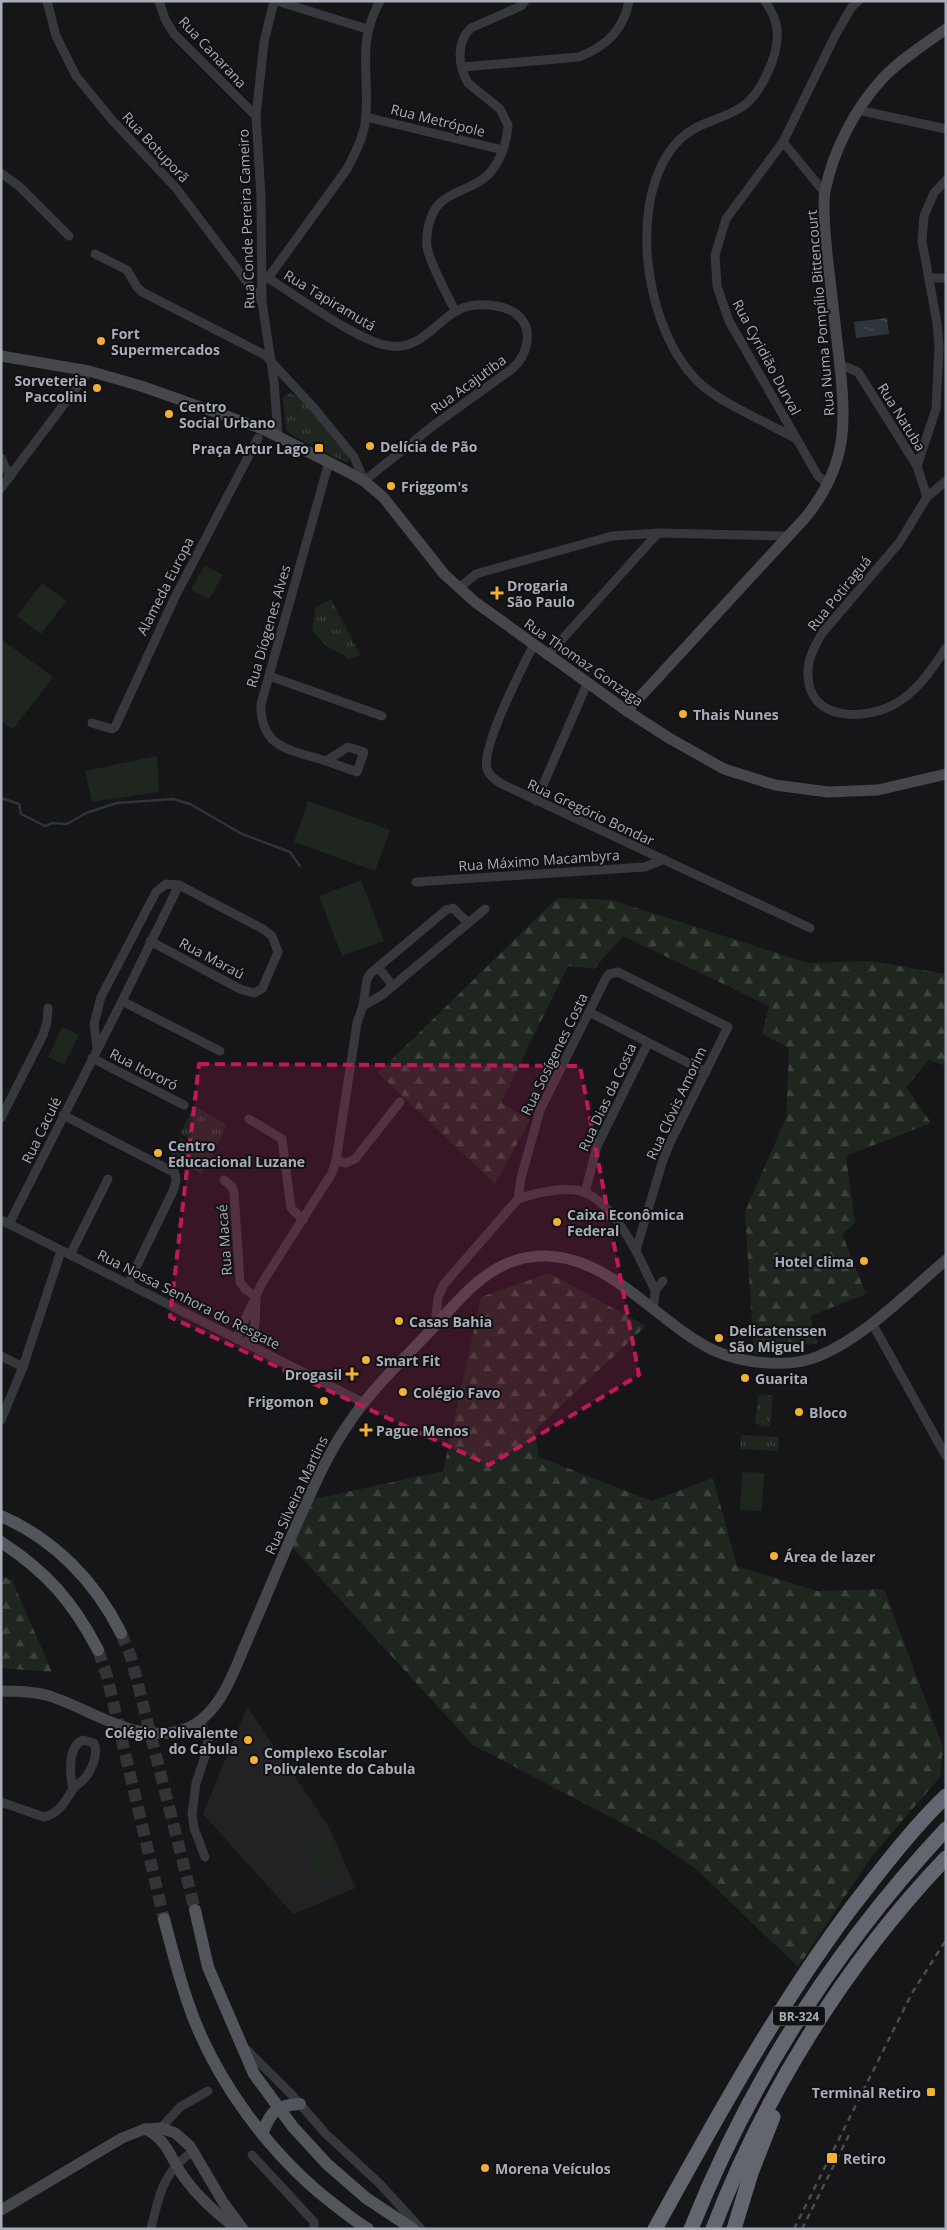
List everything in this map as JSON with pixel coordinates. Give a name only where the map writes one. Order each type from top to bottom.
[{"type":"highway","points":[[655,2229],[725,2104],[797,1984],[876,1875],[904,1841],[946,1796]]},
{"type":"highway","name":"BR-324","points":[[691,2229],[739,2121],[789,2030],[812,1994],[865,1922],[946,1829]]},
{"type":"highway","name":"BR-324","points":[[712,2229],[732,2179],[764,2116],[795,2060],[830,2004],[881,1933],[946,1858]]},
{"type":"highway","points":[[734,2229],[751,2173],[795,2060]]},
{"type":"main road","name":"Rua Numa Pompílio Bittencourt","points":[[627,711],[788,536],[816,504],[828,484],[837,463],[844,427],[840,366],[826,247],[825,193],[842,141],[858,110],[884,76],[946,29]]},
{"type":"main road","name":"Rua Thomaz Gonzaga","points":[[1,356],[89,371],[177,398],[278,436],[364,481],[393,508],[433,561],[459,588],[533,646],[587,684],[669,738],[724,770],[775,785],[802,790],[855,792],[878,790],[946,774]]},
{"type":"main road","name":"Rua Silveira Martins","points":[[1,1691],[27,1691],[45,1694],[125,1727],[141,1731],[173,1732],[186,1728],[200,1720],[211,1710],[233,1675],[323,1466],[350,1421],[364,1403],[466,1293],[501,1266],[535,1257],[556,1258],[580,1263],[621,1284],[712,1350],[730,1357],[757,1362],[798,1363],[836,1348],[872,1323],[903,1299],[946,1260]]},
{"type":"main road","points":[[1,1516],[35,1534],[75,1566],[94,1588],[121,1633]]},
{"type":"main road","points":[[1,1542],[22,1556],[48,1578],[67,1598],[98,1650]]},
{"type":"main road","points":[[195,1910],[208,1967],[254,2074],[293,2127],[327,2164],[366,2198],[413,2229]]},
{"type":"main road","points":[[164,1919],[187,2001],[210,2052],[238,2100],[276,2152],[320,2195],[368,2229]]},
{"type":"main road","points":[[262,2134],[271,2115],[278,2108],[300,2104]]},
{"type":"main road","points":[[1,2210],[102,2150],[145,2129],[162,2128],[175,2133],[194,2151],[223,2202],[241,2228]]},
{"type":"main road","points":[[145,2129],[166,2144],[184,2178],[204,2202],[241,2228]]},
{"type":"street","name":"Rua Botuporã","points":[[47,1],[56,36],[76,76],[112,120],[176,188],[262,302]]},
{"type":"street","name":"Rua Canarana","points":[[159,1],[165,20],[174,34],[256,116]]},
{"type":"street","name":"Rua Conde Pereira Cameiro","points":[[275,1],[264,42],[256,116],[266,278],[262,302],[271,361],[278,436]]},
{"type":"street","points":[[275,1],[368,29]]},
{"type":"street","points":[[266,278],[347,169],[357,151],[366,116],[365,49],[368,29],[380,1]]},
{"type":"street","points":[[455,310],[428,247],[426,235],[432,212],[441,201],[482,179],[493,169],[508,132],[506,116],[486,96],[468,83],[460,52],[460,43],[472,28],[521,6],[525,1]]},
{"type":"street","points":[[463,67],[579,57],[591,52],[615,34],[623,22],[629,1]]},
{"type":"street","points":[[765,1],[775,18],[777,30],[773,57],[766,74],[757,92],[748,102],[739,109],[694,128],[670,151],[660,171],[652,196],[646,233],[646,251],[654,293],[663,324],[673,345],[695,378],[714,394],[795,438]]},
{"type":"street","name":"Rua Cyridião Durval","points":[[828,484],[818,476],[729,321],[717,286],[715,255],[726,219],[783,142],[835,36],[851,8],[858,1]]},
{"type":"street","points":[[858,110],[946,129]]},
{"type":"street","name":"Rua Metrópole","points":[[366,116],[502,150]]},
{"type":"street","points":[[783,142],[825,193]]},
{"type":"street","points":[[1,173],[20,187],[69,236]]},
{"type":"street","points":[[917,466],[932,423],[937,389],[938,331],[922,241],[924,216],[934,193],[946,180]]},
{"type":"street","points":[[96,254],[127,270],[142,292],[257,351],[271,361],[314,408],[354,457],[364,481]]},
{"type":"street","name":"Rua Tapiramutá","points":[[266,278],[375,344],[390,347],[403,347],[416,342],[429,334],[455,310]]},
{"type":"street","points":[[929,278],[946,278]]},
{"type":"street","name":"Rua Acajutiba","points":[[364,481],[520,362],[524,354],[527,335],[523,322],[516,314],[494,306],[478,305],[455,310]]},
{"type":"street","name":"Rua Natuba","points":[[840,366],[846,366],[858,372],[917,466],[927,497]]},
{"type":"street","points":[[1,488],[89,371]]},
{"type":"street","name":"Alameda Europa","points":[[92,723],[112,729],[115,727],[175,597],[258,438]]},
{"type":"street","points":[[1,458],[10,477]]},
{"type":"street","name":"Rua Díogenes Alves","points":[[326,761],[280,745],[267,736],[262,722],[261,704],[329,462]]},
{"type":"street","name":"Rua Potiraguá","points":[[946,481],[927,497],[900,543],[823,632],[809,662],[808,683],[811,692],[827,709],[838,714],[865,714],[882,710],[907,696],[928,676],[946,648]]},
{"type":"street","points":[[547,656],[658,533]]},
{"type":"street","points":[[459,588],[476,574],[593,540],[626,534],[788,536]]},
{"type":"street","name":"Rua Gregório Bondar","points":[[533,646],[490,744],[487,762],[490,775],[536,801],[810,928]]},
{"type":"street","points":[[269,676],[382,716]]},
{"type":"street","points":[[536,801],[587,684]]},
{"type":"street","name":"Rua Máximo Macambyra","points":[[416,882],[645,868],[662,860]]},
{"type":"street","points":[[97,1048],[94,1024],[101,997],[156,892],[166,884],[178,885]]},
{"type":"street","name":"Rua Caculé","points":[[5,1222],[122,1001],[178,885]]},
{"type":"street","name":"Rua Maraú","points":[[150,942],[240,989],[254,993],[262,989],[277,958],[277,946],[272,936],[263,929],[178,885]]},
{"type":"street","points":[[236,1338],[262,1283],[332,1173],[336,1161],[357,1023],[368,979],[378,967],[449,907],[457,910],[468,923]]},
{"type":"street","points":[[362,1006],[382,996],[485,909]]},
{"type":"street","points":[[378,967],[393,986]]},
{"type":"street","name":"Rua Sosígenes Costa","points":[[518,1199],[524,1164],[540,1110],[609,974],[618,972],[728,1027]]},
{"type":"street","points":[[122,1001],[220,1051]]},
{"type":"street","points":[[1,1118],[43,1035],[48,1022],[48,1008]]},
{"type":"street","points":[[589,1012],[706,1072]]},
{"type":"street","name":"Rua Clóvis Amorim","points":[[636,1250],[662,1163],[728,1027]]},
{"type":"street","name":"Rua Dias da Costa","points":[[585,1193],[597,1146],[648,1043]]},
{"type":"street","name":"Rua Itororó","points":[[92,1058],[184,1105]]},
{"type":"street","points":[[336,1161],[346,1163],[355,1159],[400,1102]]},
{"type":"street","points":[[63,1115],[171,1170],[176,1177],[173,1191],[128,1284]]},
{"type":"street","points":[[249,1120],[282,1139],[290,1208],[302,1220]]},
{"type":"street","points":[[70,1254],[108,1179]]},
{"type":"street","name":"Rua Macaé","points":[[224,1180],[232,1187],[234,1193],[240,1282],[256,1296]]},
{"type":"street","points":[[435,1326],[438,1297],[444,1284],[518,1199],[551,1191],[585,1193],[598,1202],[626,1233],[655,1291]]},
{"type":"street","name":"Rua Nossa Senhora do Resgate","points":[[5,1222],[364,1403]]},
{"type":"street","points":[[1,1420],[23,1367],[61,1250]]},
{"type":"street","points":[[653,1307],[655,1291],[663,1281]]},
{"type":"street","points":[[247,1344],[255,1325],[256,1296]]},
{"type":"street","points":[[872,1323],[946,1456]]},
{"type":"street","points":[[1,1356],[23,1367]]},
{"type":"street","points":[[200,1720],[208,1740],[207,1750],[196,1783],[192,1814],[194,1828],[205,1857]]},
{"type":"street","points":[[1,1802],[39,1816],[50,1816],[65,1803],[73,1789],[84,1779],[92,1764],[96,1748],[91,1742],[83,1740],[76,1745],[69,1768],[73,1789]]},
{"type":"street","points":[[240,2043],[300,2104],[326,2134],[380,2184],[420,2229]]},
{"type":"street","points":[[162,2128],[180,2107],[208,2091]]},
{"type":"street","points":[[151,2229],[163,2187],[176,2164],[194,2151]]},
{"type":"street","points":[[252,2155],[314,2222],[314,2229]]},
{"type":"highlighted area","points":[[199,1064],[580,1066],[639,1375],[489,1465],[170,1317]]},
{"type":"shaded area","name":"Complexo Escolar Polivalente do Cabula","points":[[247,1707],[328,1825],[356,1888],[293,1914],[203,1814]]},
{"type":"green space","points":[[290,393],[301,399],[349,458],[349,462],[345,462],[295,437],[286,430],[283,397]]},
{"type":"green space","points":[[205,565],[223,575],[209,599],[191,590]]},
{"type":"green space","points":[[42,583],[66,601],[41,634],[17,616]]},
{"type":"green space","points":[[331,599],[360,655],[348,660],[346,656],[327,647],[312,630],[316,607]]},
{"type":"green space","points":[[1,639],[53,677],[13,729],[1,721]]},
{"type":"green space","points":[[157,756],[159,792],[92,802],[85,771]]},
{"type":"green space","points":[[308,801],[390,830],[375,871],[294,842]]},
{"type":"green space","points":[[361,880],[384,941],[342,956],[319,896]]},
{"type":"green space","points":[[557,898],[612,900],[808,963],[872,961],[946,974],[946,1066],[929,1060],[906,1087],[931,1123],[846,1156],[855,1223],[842,1234],[866,1294],[810,1316],[817,1343],[754,1354],[745,1212],[786,1118],[789,1048],[762,1034],[769,1006],[623,936],[594,969],[568,966],[501,1103],[530,1120],[495,1184],[378,1073]]},
{"type":"green space","points":[[62,1027],[79,1035],[64,1065],[48,1057]]},
{"type":"green space","points":[[194,1106],[227,1125],[214,1151],[180,1134]]},
{"type":"green space","points":[[180,1138],[213,1154],[202,1174],[170,1157]]},
{"type":"green space","points":[[549,1273],[646,1326],[534,1431],[539,1457],[652,1501],[713,1478],[737,1566],[817,1591],[884,1589],[943,1747],[940,1777],[872,1856],[798,1967],[696,1869],[654,1840],[473,1745],[290,1545],[310,1500],[443,1471],[481,1297]]},
{"type":"green space","points":[[762,1394],[773,1396],[770,1427],[760,1426],[755,1422],[758,1396]]},
{"type":"green space","points":[[741,1435],[779,1437],[778,1451],[740,1449]]},
{"type":"green space","points":[[742,1472],[764,1473],[762,1511],[740,1510]]},
{"type":"green space","points":[[1,1576],[12,1580],[52,1672],[1,1668]]},
{"type":"green space","points":[[329,1840],[341,1872],[319,1880],[307,1848]]},
{"type":"water","points":[[887,318],[889,334],[856,338],[854,322]]},
{"type":"waterway","points":[[1,798],[19,804],[21,814],[45,826],[53,823],[67,824],[86,813],[117,803],[173,799],[190,804],[242,834],[290,852],[300,866]]},
{"type":"tunnel","points":[[121,1633],[131,1657],[195,1910]]},
{"type":"tunnel","points":[[98,1650],[107,1676],[164,1919]]},
{"type":"railway","points":[[794,2229],[912,1993],[946,1940]]},
{"type":"railway","points":[[802,2229],[850,2133]]},
{"type":"place","name":"Fort Supermercados","points":[[101,341]]},
{"type":"place","name":"Sorveteria Paccolini","points":[[97,388]]},
{"type":"place","name":"Centro Social Urbano","points":[[169,414]]},
{"type":"place","name":"Delícia de Pão","points":[[370,446]]},
{"type":"place","name":"Praça Artur Lago","points":[[319,448]]},
{"type":"place","name":"Friggom's","points":[[391,486]]},
{"type":"place","name":"Drogaria São Paulo","points":[[497,593]]},
{"type":"place","name":"Thais Nunes","points":[[683,714]]},
{"type":"place","name":"Centro Educacional Luzane","points":[[158,1153]]},
{"type":"place","name":"Caixa Econômica Federal","points":[[557,1222]]},
{"type":"place","name":"Hotel clima","points":[[864,1261]]},
{"type":"place","name":"Casas Bahia","points":[[399,1321]]},
{"type":"place","name":"Delicatenssen São Miguel","points":[[719,1338]]},
{"type":"place","name":"Smart Fit","points":[[366,1360]]},
{"type":"place","name":"Drogasil","points":[[352,1374]]},
{"type":"place","name":"Guarita","points":[[745,1378]]},
{"type":"place","name":"Colégio Favo","points":[[403,1392]]},
{"type":"place","name":"Frigomon","points":[[324,1401]]},
{"type":"place","name":"Bloco","points":[[799,1412]]},
{"type":"place","name":"Pague Menos","points":[[366,1430]]},
{"type":"place","name":"Área de lazer","points":[[774,1556]]},
{"type":"place","name":"Colégio Polivalente do Cabula","points":[[248,1740]]},
{"type":"place","name":"Complexo Escolar Polivalente do Cabula","points":[[254,1760]]},
{"type":"place","name":"Terminal Retiro","points":[[931,2092]]},
{"type":"place","name":"Retiro","points":[[832,2158]]},
{"type":"place","name":"Morena Veículos","points":[[485,2168]]}]
